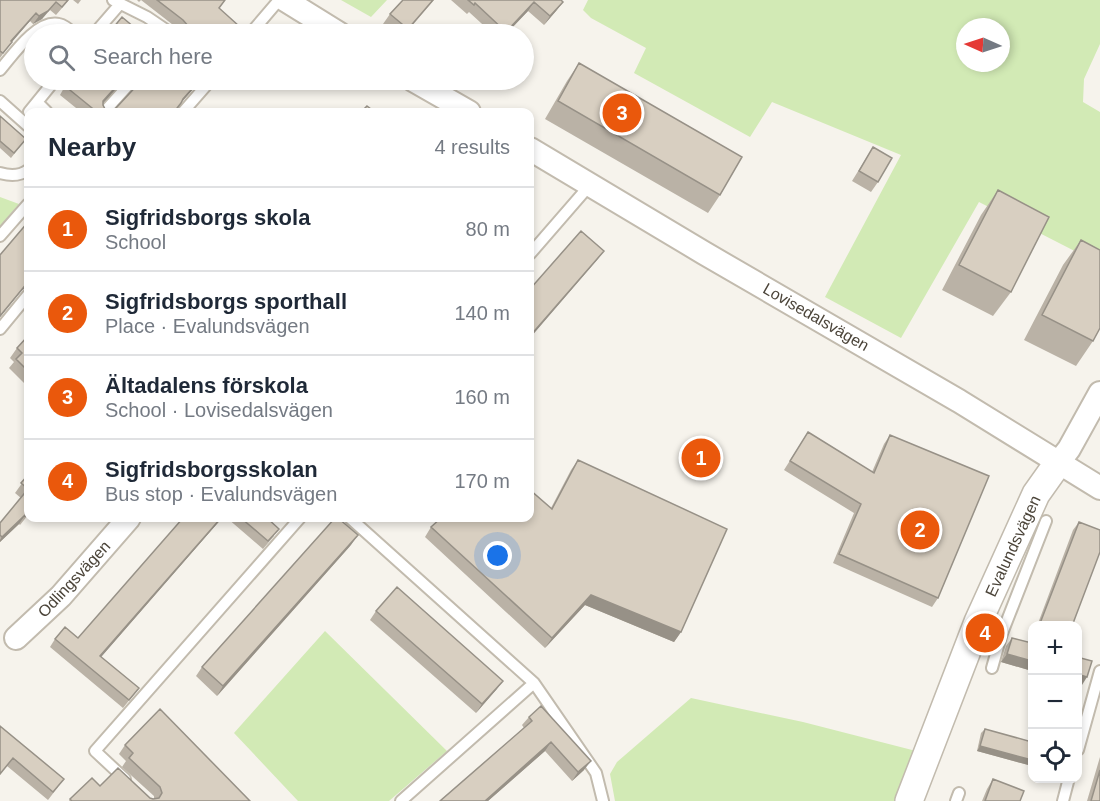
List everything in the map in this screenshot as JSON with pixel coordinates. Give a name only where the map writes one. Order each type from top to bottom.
[{"type":"street","points":[[285,0],[324,24]]},
{"type":"street","points":[[430,90],[462,108]]},
{"type":"street","name":"Lovisedalsvägen","points":[[534,151],[959,400],[1100,488]]},
{"type":"street","points":[[1058,463],[1069,449],[1100,393]]},
{"type":"street","name":"Evalundsvägen","points":[[909,801],[978,622],[1036,494],[1058,463]]},
{"type":"street","name":"Odlingsvägen","points":[[16,638],[61,596],[126,522]]},
{"type":"lane","points":[[259,24],[279,0]]},
{"type":"lane","points":[[101,24],[117,2],[157,24]]},
{"type":"lane","points":[[0,70],[24,43]]},
{"type":"lane","points":[[33,108],[47,90]]},
{"type":"lane","points":[[108,108],[124,90]]},
{"type":"lane","points":[[187,108],[203,90]]},
{"type":"lane","points":[[0,102],[24,116]]},
{"type":"lane","points":[[36,102],[43,108]]},
{"type":"lane","points":[[0,172],[12,176],[24,172]]},
{"type":"lane","points":[[534,249],[590,186]]},
{"type":"lane","points":[[0,236],[24,209]]},
{"type":"lane","points":[[0,329],[24,300]]},
{"type":"lane","points":[[992,668],[1001,636],[1046,521]]},
{"type":"lane","points":[[133,787],[95,751],[296,522]]},
{"type":"lane","points":[[354,522],[534,683],[596,773],[603,801]]},
{"type":"lane","points":[[1082,733],[1100,671]]},
{"type":"lane","points":[[401,801],[534,683]]},
{"type":"lane","points":[[1063,801],[1068,783]]},
{"type":"green space","points":[[341,0],[387,0],[371,17]]},
{"type":"green space","points":[[588,0],[1100,0],[1100,44],[1084,79],[1083,102],[1100,112],[1100,264],[979,202],[901,338],[825,297],[901,155],[772,102],[750,137],[634,73],[646,48],[591,18],[583,10]]},
{"type":"green space","points":[[0,197],[19,204],[0,226]]},
{"type":"green space","points":[[325,631],[447,751],[389,801],[298,801],[234,733]]},
{"type":"green space","points":[[691,698],[803,722],[916,751],[896,801],[615,801],[610,774],[617,762]]},
{"type":"building","points":[[0,0],[68,0],[62,7],[56,2],[48,11],[39,16],[36,13],[24,24],[3,53],[0,51]]},
{"type":"building","points":[[157,0],[225,0],[219,8],[237,24],[186,24]]},
{"type":"building","points":[[403,0],[433,0],[412,24],[402,24],[390,14]]},
{"type":"building","points":[[468,0],[561,0],[563,2],[550,16],[534,2],[513,24],[497,24],[475,3],[474,5]]},
{"type":"building","points":[[122,17],[130,24],[116,24]]},
{"type":"building","points":[[579,63],[742,157],[720,195],[558,101]]},
{"type":"building","points":[[70,90],[113,90],[103,101],[104,108],[92,108]]},
{"type":"building","points":[[133,90],[191,90],[177,108],[116,108]]},
{"type":"building","points":[[0,116],[24,137],[24,141],[14,153],[0,141]]},
{"type":"building","points":[[873,147],[892,158],[878,182],[859,171]]},
{"type":"building","points":[[998,190],[1049,217],[1011,292],[959,265]]},
{"type":"building","points":[[24,227],[24,287],[0,316],[0,255]]},
{"type":"building","points":[[581,231],[604,251],[534,331],[534,284]]},
{"type":"building","points":[[1081,240],[1100,250],[1100,328],[1093,341],[1042,315]]},
{"type":"building","points":[[24,340],[24,367],[16,359],[22,353],[17,348]]},
{"type":"building","points":[[808,432],[874,473],[890,435],[989,476],[938,598],[839,554],[861,504],[790,461]]},
{"type":"building","points":[[578,460],[727,529],[681,632],[591,595],[552,638],[431,527],[437,522],[534,522],[534,493],[552,509]]},
{"type":"building","points":[[24,494],[24,516],[2,537],[0,523]]},
{"type":"building","points":[[180,522],[217,522],[100,656],[139,688],[129,700],[55,639],[65,627],[78,638]]},
{"type":"building","points":[[246,522],[271,522],[279,529],[268,541]]},
{"type":"building","points":[[331,522],[343,522],[358,535],[223,686],[202,667]]},
{"type":"building","points":[[1079,522],[1100,530],[1100,552],[1074,621],[1041,621]]},
{"type":"building","points":[[397,587],[503,681],[482,704],[376,611]]},
{"type":"building","points":[[1012,638],[1028,642],[1028,660],[1007,654]]},
{"type":"building","points":[[1082,658],[1092,661],[1087,677],[1082,676]]},
{"type":"building","points":[[541,706],[591,761],[578,772],[551,742],[485,801],[440,801],[532,721],[529,717]]},
{"type":"building","points":[[160,709],[250,801],[72,801],[70,799],[92,778],[100,786],[118,768],[150,798],[159,798],[162,793],[160,787],[129,758],[133,753],[125,745]]},
{"type":"building","points":[[0,726],[64,779],[53,792],[13,758],[0,774]]},
{"type":"building","points":[[985,729],[1028,741],[1028,759],[980,746]]},
{"type":"building","points":[[1100,770],[1100,801],[1091,801]]},
{"type":"building","points":[[993,779],[1024,791],[1020,801],[985,801]]},
{"type":"place","name":"Ältadalens förskola","points":[[622,113]]},
{"type":"place","name":"Sigfridsborgs skola","points":[[701,458]]},
{"type":"place","name":"Sigfridsborgs sporthall","points":[[920,530]]},
{"type":"place","name":"Sigfridsborgsskolan","points":[[985,633]]}]
